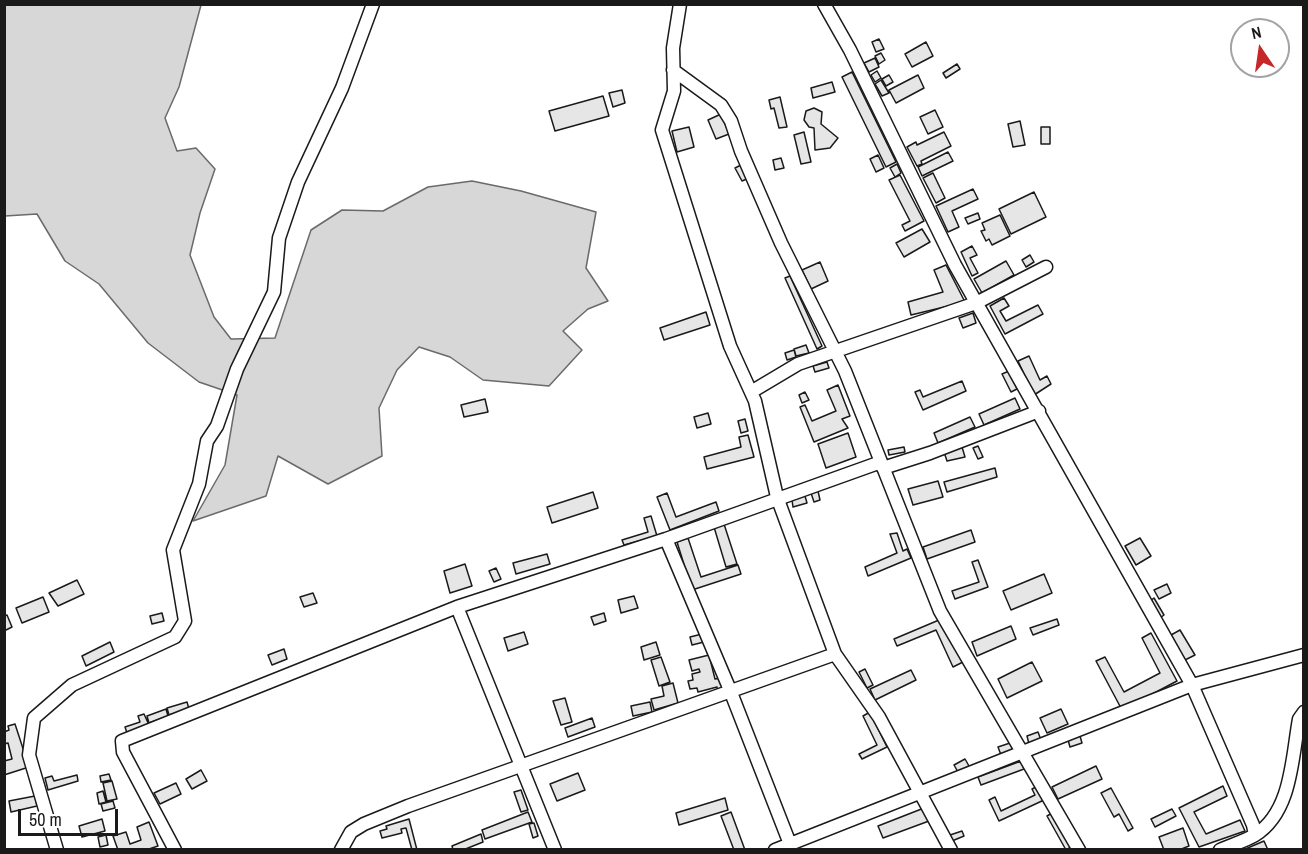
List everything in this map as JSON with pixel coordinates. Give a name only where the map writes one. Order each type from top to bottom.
[{"type":"street","points":[[57,849],[29,755],[34,718],[72,685],[175,637],[185,621],[173,550],[198,484],[207,441],[217,426],[237,369],[274,292],[279,238],[298,182],[342,88],[373,4]]},
{"type":"street","points":[[680,4],[673,48],[674,92],[662,129],[730,346],[751,392],[777,497],[835,654],[879,717],[951,849]]},
{"type":"street","points":[[824,4],[850,50],[890,136],[976,303],[1039,411],[1192,686],[1254,825],[1255,835]]},
{"type":"street","points":[[674,70],[721,105],[731,121],[741,151],[781,243],[834,350],[940,611],[1079,849]]},
{"type":"street","points":[[751,392],[775,376],[834,350],[884,336],[976,303],[1046,267]]},
{"type":"street","points":[[175,849],[123,752],[122,741],[457,607],[666,539],[777,497],[930,453],[1039,411]]},
{"type":"street","points":[[666,539],[730,690],[790,844]]},
{"type":"street","points":[[457,607],[555,849]]},
{"type":"street","points":[[341,849],[351,832],[364,824],[835,654]]},
{"type":"street","points":[[775,849],[1192,686],[1304,655]]},
{"type":"street","points":[[1220,849],[1255,835],[1275,818],[1286,791],[1299,719],[1304,712]]},
{"type":"shaded area","points":[[4,5],[201,5],[179,87],[165,118],[177,151],[196,148],[215,169],[200,213],[190,255],[214,317],[231,339],[275,338],[311,230],[342,210],[383,211],[428,187],[472,181],[521,191],[596,212],[586,268],[608,301],[588,309],[563,331],[582,350],[549,386],[483,380],[450,357],[419,347],[397,370],[379,408],[382,456],[328,484],[278,456],[266,496],[193,521],[225,465],[237,395],[199,382],[148,343],[99,284],[65,261],[37,214],[5,216]]},
{"type":"building","points":[[879,39],[884,49],[876,52],[872,42]]},
{"type":"building","points":[[926,42],[933,56],[912,67],[905,54]]},
{"type":"building","points":[[881,53],[885,60],[879,64],[875,56]]},
{"type":"building","points":[[875,58],[879,67],[869,72],[864,63]]},
{"type":"building","points":[[957,64],[960,69],[946,78],[943,73]]},
{"type":"building","points":[[877,71],[881,78],[875,82],[871,75]]},
{"type":"building","points":[[852,72],[896,162],[886,167],[842,77]]},
{"type":"building","points":[[889,75],[893,82],[886,86],[882,79]]},
{"type":"building","points":[[918,75],[924,88],[896,103],[889,90]]},
{"type":"building","points":[[881,80],[889,93],[882,96],[875,84]]},
{"type":"building","points":[[832,82],[835,92],[813,98],[811,88]]},
{"type":"building","points":[[622,90],[625,103],[613,107],[609,93]]},
{"type":"building","points":[[603,96],[609,116],[555,131],[549,111]]},
{"type":"building","points":[[780,97],[787,127],[779,128],[774,108],[771,109],[769,100]]},
{"type":"building","points":[[814,108],[822,112],[821,124],[838,138],[830,148],[815,150],[814,128],[809,127],[804,120],[806,111]]},
{"type":"building","points":[[935,110],[943,127],[928,134],[920,117]]},
{"type":"building","points":[[721,114],[729,134],[716,139],[708,120]]},
{"type":"building","points":[[1020,121],[1025,145],[1013,147],[1008,124]]},
{"type":"building","points":[[689,127],[694,147],[677,152],[672,131]]},
{"type":"building","points":[[1041,127],[1050,127],[1050,144],[1041,144]]},
{"type":"building","points":[[804,132],[811,162],[801,164],[794,135]]},
{"type":"building","points":[[944,132],[951,146],[921,161],[922,164],[917,166],[907,147],[916,142],[917,145]]},
{"type":"building","points":[[948,152],[953,161],[922,176],[918,167]]},
{"type":"building","points":[[878,155],[884,168],[876,172],[870,159]]},
{"type":"building","points":[[781,158],[784,168],[775,170],[773,160]]},
{"type":"building","points":[[743,164],[749,178],[742,181],[735,168]]},
{"type":"building","points":[[897,164],[901,173],[895,177],[890,168]]},
{"type":"building","points":[[933,173],[945,198],[936,203],[923,178]]},
{"type":"building","points":[[900,175],[924,221],[905,231],[902,225],[910,221],[889,180]]},
{"type":"building","points":[[973,189],[978,199],[952,211],[959,227],[948,232],[936,206]]},
{"type":"building","points":[[1034,192],[1046,217],[1011,234],[999,209]]},
{"type":"building","points":[[978,213],[980,219],[968,224],[965,218]]},
{"type":"building","points":[[1000,215],[1010,236],[992,245],[989,239],[986,241],[981,231],[985,230],[982,223]]},
{"type":"building","points":[[922,229],[930,242],[904,257],[896,243]]},
{"type":"building","points":[[972,246],[977,255],[970,258],[978,273],[972,276],[961,252]]},
{"type":"building","points":[[1030,255],[1034,262],[1026,267],[1022,260]]},
{"type":"building","points":[[1006,261],[1014,275],[982,293],[974,279]]},
{"type":"building","points":[[820,262],[828,281],[811,289],[802,270]]},
{"type":"building","points":[[946,265],[965,302],[911,315],[908,302],[943,292],[934,270]]},
{"type":"building","points":[[790,276],[822,346],[817,349],[785,278]]},
{"type":"building","points":[[1004,298],[1009,306],[1000,311],[1006,321],[1038,305],[1043,314],[1005,334],[990,306]]},
{"type":"building","points":[[706,312],[710,325],[664,340],[660,328]]},
{"type":"building","points":[[973,313],[976,323],[963,328],[959,318]]},
{"type":"building","points":[[806,345],[809,353],[796,356],[794,349]]},
{"type":"building","points":[[794,350],[796,357],[787,360],[785,353]]},
{"type":"building","points":[[1029,356],[1040,380],[1047,376],[1051,384],[1034,395],[1018,361]]},
{"type":"building","points":[[827,362],[829,368],[815,372],[813,366]]},
{"type":"building","points":[[1009,371],[1017,389],[1011,392],[1002,374]]},
{"type":"building","points":[[962,381],[966,391],[923,410],[915,392],[920,390],[923,397]]},
{"type":"building","points":[[838,385],[850,416],[842,419],[848,428],[814,442],[800,407],[805,405],[812,421],[836,411],[827,390]]},
{"type":"building","points":[[805,392],[809,400],[802,403],[799,395]]},
{"type":"building","points":[[1015,398],[1020,409],[984,425],[979,414]]},
{"type":"building","points":[[485,399],[488,412],[464,417],[461,405]]},
{"type":"building","points":[[708,413],[711,424],[697,428],[694,417]]},
{"type":"building","points":[[970,417],[975,427],[938,443],[934,433]]},
{"type":"building","points":[[745,419],[748,431],[741,433],[738,421]]},
{"type":"building","points":[[848,433],[856,457],[826,468],[818,444]]},
{"type":"building","points":[[748,435],[754,457],[707,469],[704,457],[741,447],[739,437]]},
{"type":"building","points":[[978,446],[983,457],[978,459],[973,448]]},
{"type":"building","points":[[904,447],[905,452],[889,455],[888,450]]},
{"type":"building","points":[[962,447],[965,457],[947,461],[944,452]]},
{"type":"building","points":[[995,468],[997,477],[947,492],[944,482]]},
{"type":"building","points":[[938,481],[943,497],[913,505],[908,489]]},
{"type":"building","points":[[818,491],[820,500],[814,502],[811,493]]},
{"type":"building","points":[[593,492],[598,508],[552,523],[547,507]]},
{"type":"building","points":[[667,493],[676,517],[716,502],[719,511],[670,530],[657,497]]},
{"type":"building","points":[[805,496],[807,503],[793,507],[792,500]]},
{"type":"building","points":[[651,516],[657,536],[624,545],[622,540],[648,532],[644,518]]},
{"type":"building","points":[[724,524],[737,564],[726,567],[714,527]]},
{"type":"building","points":[[971,530],[975,542],[927,559],[923,547]]},
{"type":"building","points":[[897,533],[903,551],[907,549],[911,558],[868,576],[865,567],[897,553],[890,534]]},
{"type":"building","points":[[688,538],[701,577],[738,565],[741,574],[692,590],[677,542]]},
{"type":"building","points":[[1140,538],[1151,556],[1136,565],[1125,546]]},
{"type":"building","points":[[547,554],[550,564],[516,574],[513,563]]},
{"type":"building","points":[[978,560],[988,587],[955,599],[952,591],[979,582],[972,562]]},
{"type":"building","points":[[465,564],[472,586],[450,593],[444,571]]},
{"type":"building","points":[[496,568],[501,579],[494,582],[489,571]]},
{"type":"building","points":[[1044,574],[1052,593],[1011,610],[1003,591]]},
{"type":"building","points":[[77,580],[84,594],[58,606],[49,593]]},
{"type":"building","points":[[1167,584],[1171,593],[1159,599],[1154,590]]},
{"type":"building","points":[[313,593],[317,603],[304,607],[300,597]]},
{"type":"building","points":[[634,596],[638,608],[621,613],[618,600]]},
{"type":"building","points":[[43,597],[49,612],[22,623],[16,608]]},
{"type":"building","points":[[1154,598],[1164,615],[1160,618],[1150,601]]},
{"type":"building","points":[[162,613],[164,621],[152,624],[150,616]]},
{"type":"building","points":[[604,613],[606,621],[594,625],[591,617]]},
{"type":"building","points":[[7,615],[12,627],[4,631],[4,616]]},
{"type":"building","points":[[1057,619],[1059,625],[1033,635],[1030,628]]},
{"type":"building","points":[[939,620],[942,627],[946,625],[963,662],[953,667],[936,630],[897,646],[894,639]]},
{"type":"building","points":[[1011,626],[1016,639],[977,656],[972,642]]},
{"type":"building","points":[[1180,630],[1195,655],[1185,660],[1171,635]]},
{"type":"building","points":[[524,632],[528,644],[508,651],[504,638]]},
{"type":"building","points":[[1151,633],[1177,681],[1122,710],[1096,661],[1105,657],[1124,692],[1160,673],[1142,638]]},
{"type":"building","points":[[702,634],[704,642],[692,645],[690,637]]},
{"type":"building","points":[[110,642],[114,652],[86,666],[82,656]]},
{"type":"building","points":[[656,642],[660,655],[644,660],[641,647]]},
{"type":"building","points":[[284,649],[287,659],[272,665],[268,655]]},
{"type":"building","points":[[709,655],[715,679],[721,678],[723,688],[717,689],[717,687],[698,692],[697,688],[690,689],[688,681],[693,680],[692,674],[700,672],[699,669],[692,671],[689,660]]},
{"type":"building","points":[[661,657],[670,682],[659,686],[651,660]]},
{"type":"building","points":[[1032,662],[1042,681],[1007,698],[998,679]]},
{"type":"building","points":[[865,669],[873,685],[867,688],[859,672]]},
{"type":"building","points":[[911,670],[916,680],[875,700],[870,689]]},
{"type":"building","points":[[673,683],[678,703],[654,710],[651,699],[664,696],[662,686]]},
{"type":"building","points":[[565,698],[572,722],[561,725],[553,701]]},
{"type":"building","points":[[187,702],[189,709],[169,715],[167,708]]},
{"type":"building","points":[[650,702],[652,712],[633,716],[631,706]]},
{"type":"building","points":[[166,709],[168,716],[149,723],[147,716]]},
{"type":"building","points":[[1061,709],[1068,724],[1047,733],[1040,718]]},
{"type":"building","points":[[870,712],[887,747],[862,759],[859,754],[877,745],[863,716]]},
{"type":"building","points":[[144,714],[149,725],[127,733],[125,727],[140,722],[138,716]]},
{"type":"building","points":[[592,718],[595,727],[568,737],[565,728]]},
{"type":"building","points":[[15,724],[29,767],[4,775],[4,761],[12,759],[8,743],[4,744],[4,732],[9,730],[8,726]]},
{"type":"building","points":[[1038,732],[1041,740],[1029,744],[1027,736]]},
{"type":"building","points":[[1080,736],[1082,743],[1070,747],[1068,740]]},
{"type":"building","points":[[1010,743],[1013,750],[1001,755],[998,747]]},
{"type":"building","points":[[965,759],[969,766],[958,772],[954,765]]},
{"type":"building","points":[[1021,761],[1024,769],[981,785],[978,777]]},
{"type":"building","points":[[1096,766],[1102,779],[1058,799],[1052,787]]},
{"type":"building","points":[[201,770],[207,781],[192,789],[186,779]]},
{"type":"building","points":[[578,773],[585,790],[557,801],[550,784]]},
{"type":"building","points":[[109,774],[111,780],[101,782],[100,776]]},
{"type":"building","points":[[77,775],[78,781],[48,790],[45,778],[52,776],[54,781]]},
{"type":"building","points":[[112,781],[117,799],[107,801],[103,783]]},
{"type":"building","points":[[176,783],[181,794],[160,804],[154,793]]},
{"type":"building","points":[[1038,786],[1044,800],[999,821],[989,800],[995,797],[1001,811],[1035,795],[1032,789]]},
{"type":"building","points":[[1223,786],[1227,796],[1194,812],[1206,834],[1240,820],[1245,831],[1199,847],[1179,808]]},
{"type":"building","points":[[1111,788],[1133,828],[1128,831],[1119,814],[1114,817],[1101,793]]},
{"type":"building","points":[[521,790],[528,810],[521,812],[514,792]]},
{"type":"building","points":[[103,791],[106,802],[99,804],[97,793]]},
{"type":"building","points":[[35,796],[37,806],[11,812],[9,801]]},
{"type":"building","points":[[725,798],[728,810],[679,825],[676,813]]},
{"type":"building","points":[[113,801],[115,808],[103,811],[101,804]]},
{"type":"building","points":[[924,808],[929,821],[883,838],[878,826]]},
{"type":"building","points":[[1172,809],[1176,816],[1155,827],[1151,819]]},
{"type":"building","points":[[528,812],[532,822],[485,839],[482,830]]},
{"type":"building","points":[[731,812],[745,850],[734,850],[721,816]]},
{"type":"building","points":[[1052,813],[1071,847],[1066,850],[1047,816]]},
{"type":"building","points":[[102,819],[105,831],[82,837],[79,826]]},
{"type":"building","points":[[409,819],[417,850],[412,850],[406,828],[401,829],[402,833],[382,838],[380,831],[387,829],[386,826]]},
{"type":"building","points":[[149,822],[158,846],[146,850],[118,850],[113,836],[126,832],[130,844],[141,840],[137,827]]},
{"type":"building","points":[[534,823],[538,836],[533,838],[529,824]]},
{"type":"building","points":[[1183,828],[1189,846],[1179,850],[1164,850],[1159,837]]},
{"type":"building","points":[[962,831],[964,836],[952,841],[950,835]]},
{"type":"building","points":[[481,834],[483,842],[463,850],[453,850],[452,846]]},
{"type":"building","points":[[106,835],[108,845],[100,847],[98,837]]},
{"type":"building","points":[[1264,841],[1268,850],[1243,850]]}]
